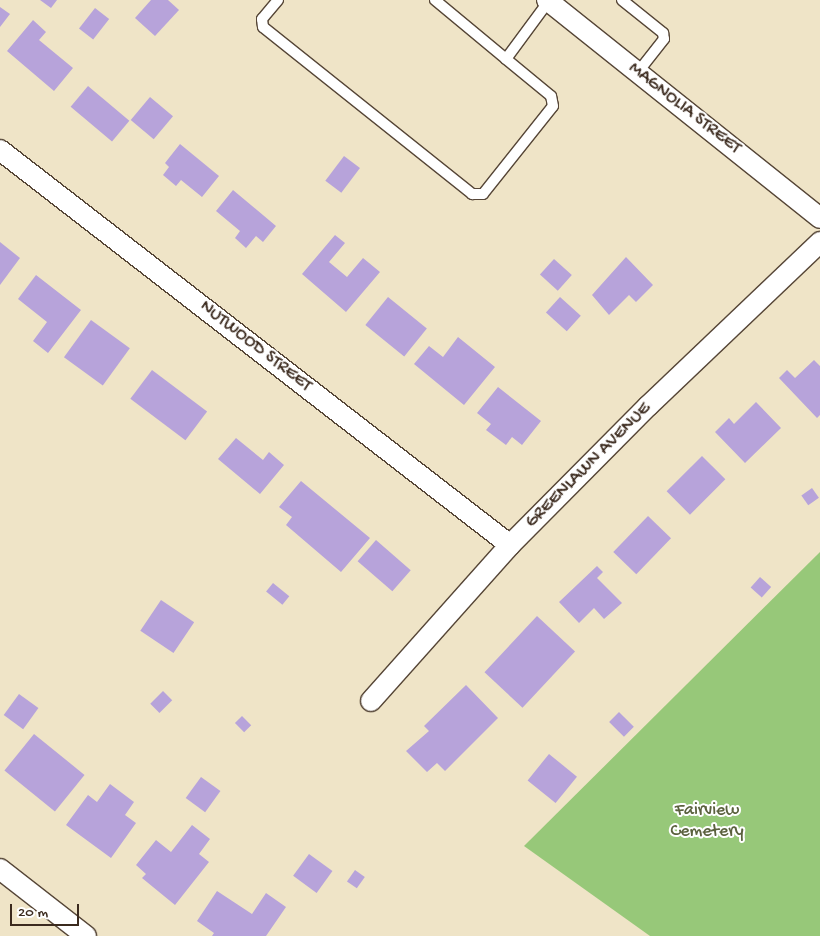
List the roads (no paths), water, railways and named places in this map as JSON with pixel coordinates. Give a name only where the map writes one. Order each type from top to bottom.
[{"type":"street","name":"MAGNOLIA STREET","points":[[548,1],[820,218]]},
{"type":"street","name":"NUTWOOD STREET","points":[[0,150],[510,545]]},
{"type":"street","name":"GREENLAWN AVENUE","points":[[371,702],[510,545],[648,406],[820,242]]},
{"type":"street","points":[[0,869],[86,936]]},
{"type":"lane","points":[[278,0],[262,19],[262,27],[472,194],[483,194],[553,106],[551,96],[434,0]]},
{"type":"lane","points":[[622,0],[663,33],[664,39],[638,72]]},
{"type":"lane","points":[[506,60],[548,1]]},
{"type":"park label","name":"Fairview Cemetery","points":[[707,822]]}]
